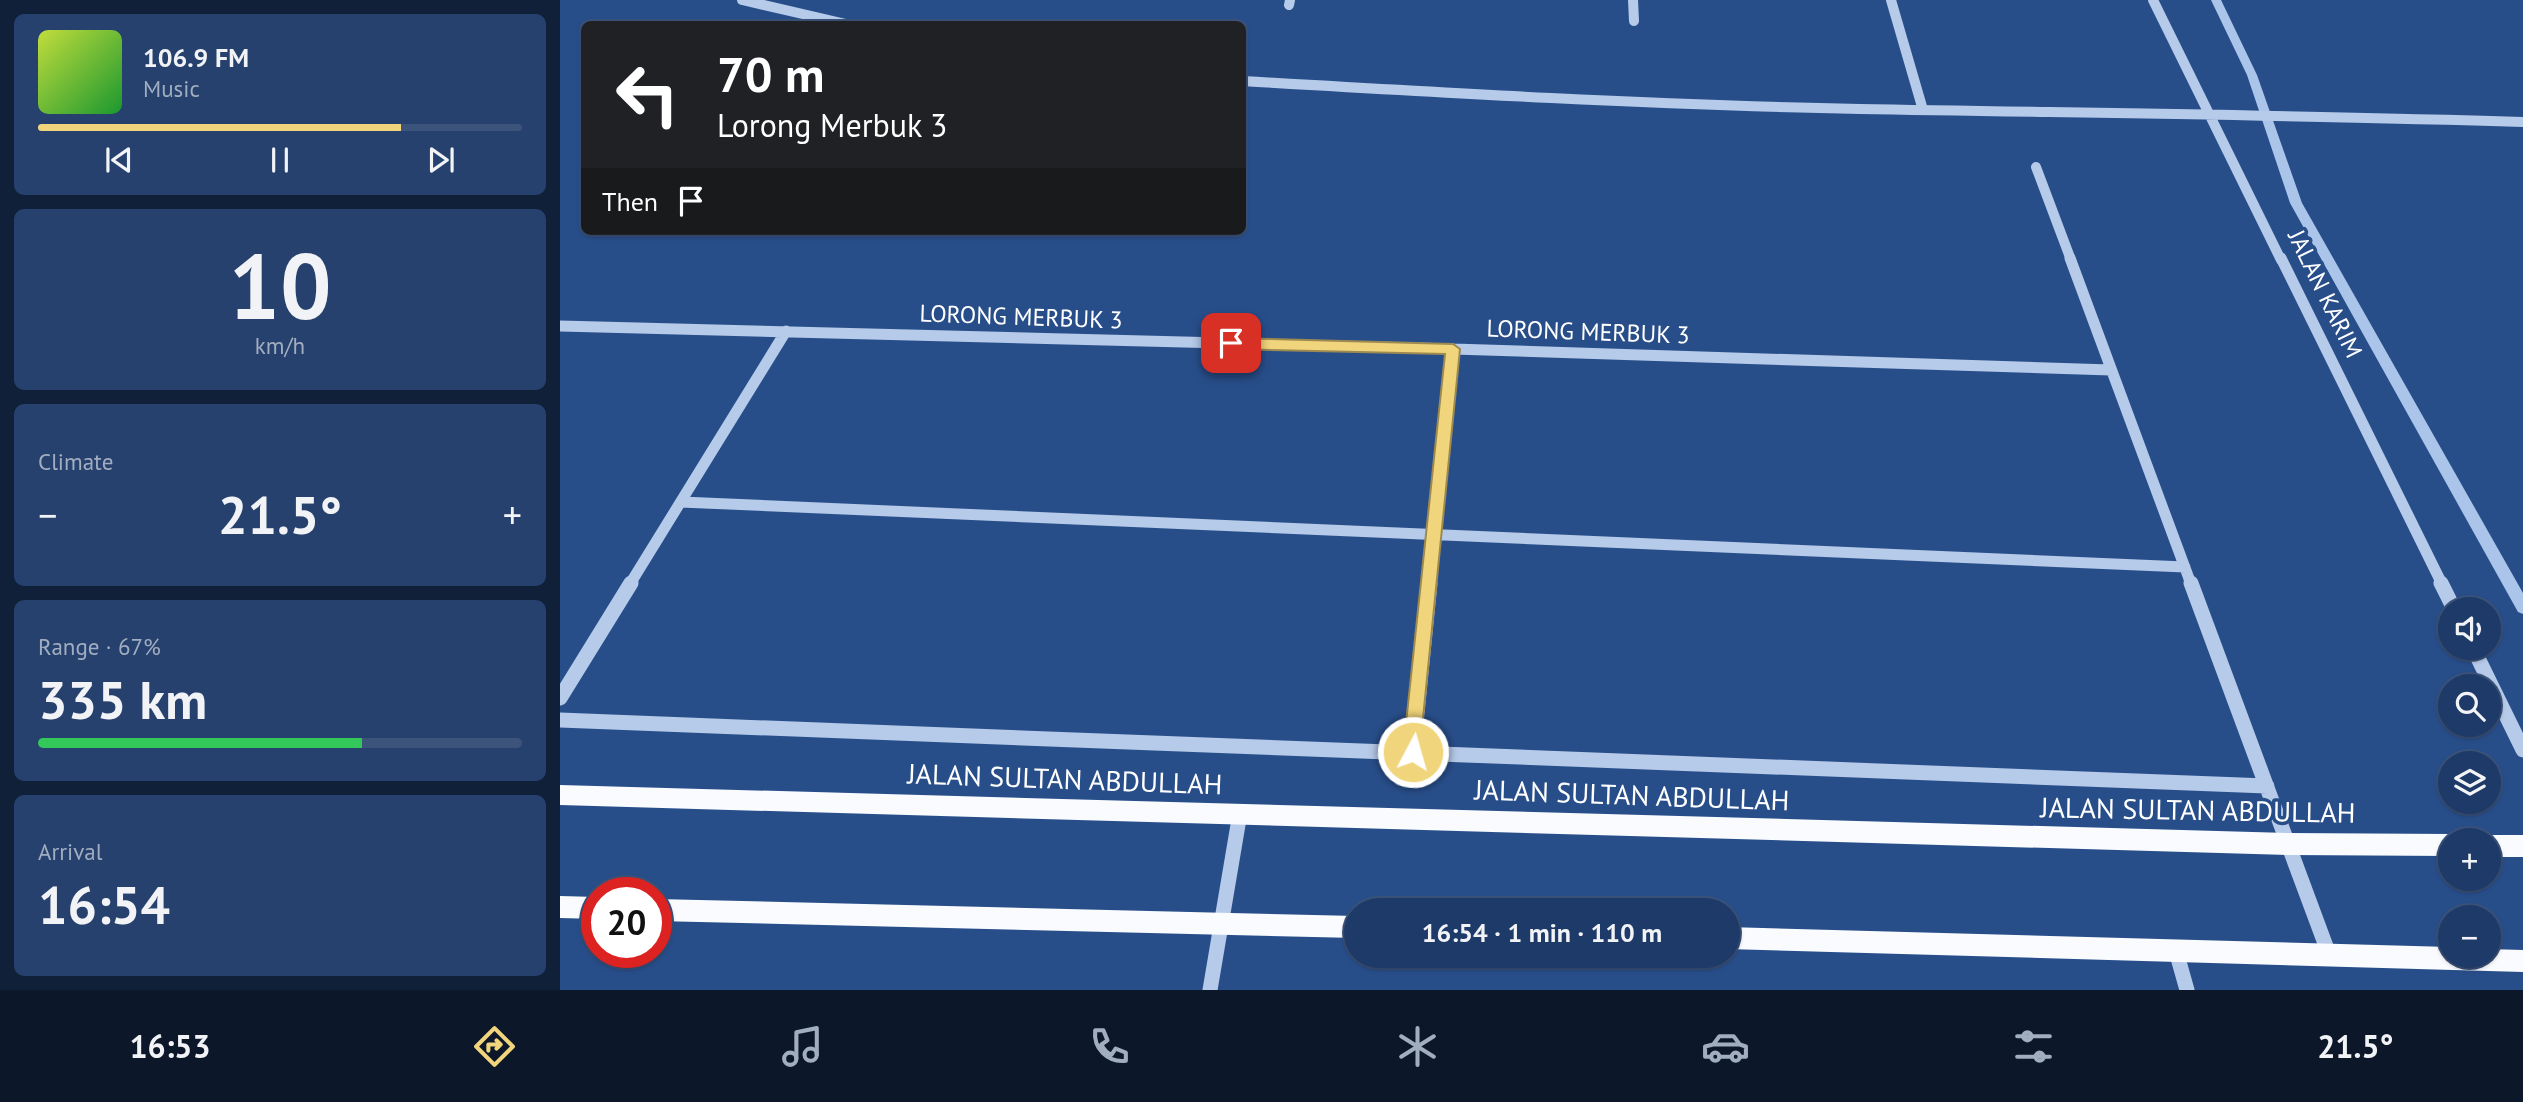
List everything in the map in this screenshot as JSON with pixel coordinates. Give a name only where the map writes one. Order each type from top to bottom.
[{"type":"main road","name":"JALAN SULTAN ABDULLAH","points":[[560,795],[2289,844],[2438,845]]},
{"type":"main road","points":[[2501,846],[2523,846]]},
{"type":"main road","points":[[560,907],[581,908]]},
{"type":"main road","points":[[672,910],[1344,927]]},
{"type":"main road","points":[[1740,938],[2523,961]]},
{"type":"street","points":[[742,0],[833,21]]},
{"type":"street","points":[[1633,0],[1634,21]]},
{"type":"street","points":[[1891,0],[1923,110]]},
{"type":"street","name":"JALAN KARIM","points":[[2154,0],[2448,597]]},
{"type":"street","points":[[1246,81],[1571,100],[1923,110],[2241,113],[2523,122]]},
{"type":"street","points":[[2036,167],[2330,957]]},
{"type":"street","name":"LORONG MERBUK 3","points":[[560,326],[1453,349],[2111,370]]},
{"type":"street","points":[[560,698],[786,331]]},
{"type":"street","points":[[1413,752],[1453,349]]},
{"type":"street","points":[[681,502],[2185,567]]},
{"type":"street","points":[[2479,660],[2523,750]]},
{"type":"street","points":[[560,720],[2267,786]]},
{"type":"street","points":[[1210,990],[1240,813]]},
{"type":"street","points":[[2176,951],[2187,990]]},
{"type":"waterway","points":[[2216,0],[2252,75],[2296,203],[2523,607]]},
{"type":"route","points":[[1231,343],[1453,349],[1413,752]]}]
